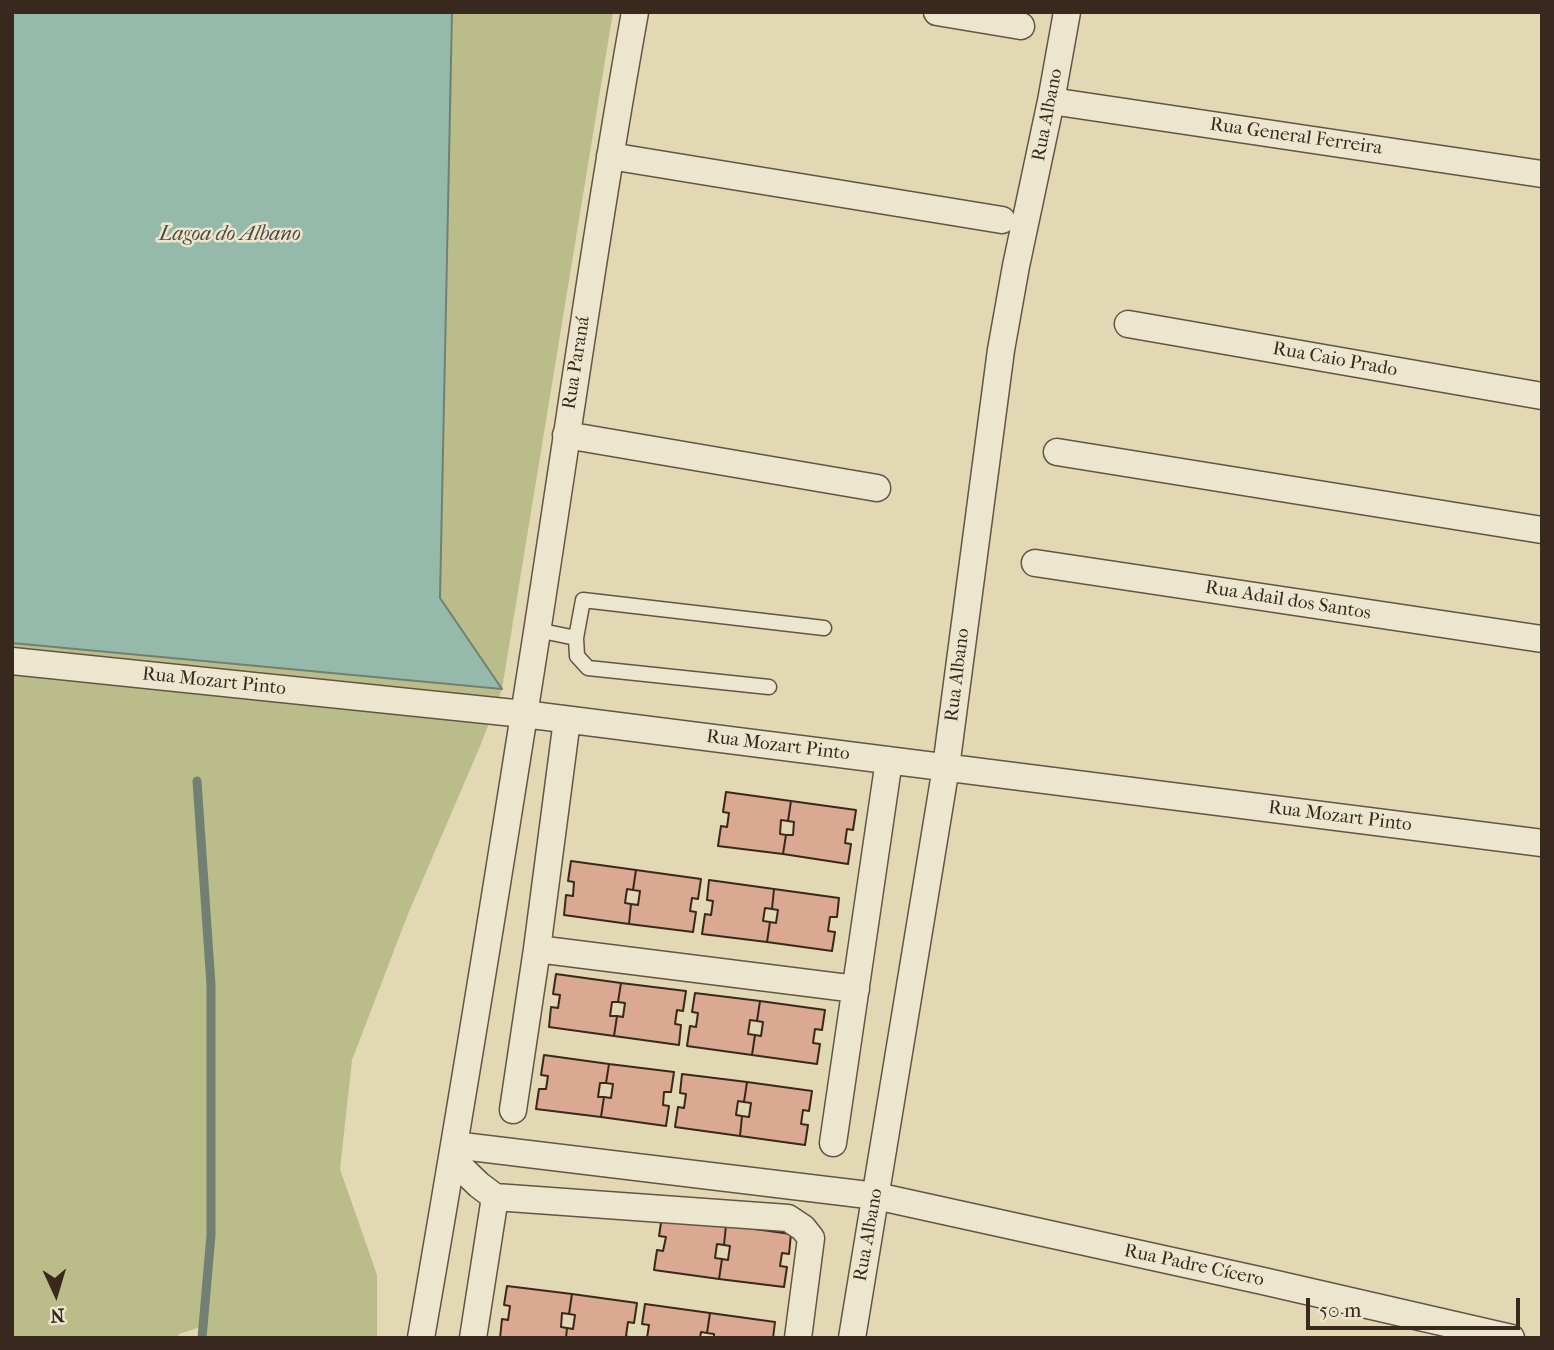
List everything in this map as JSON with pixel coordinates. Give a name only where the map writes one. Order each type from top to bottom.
[{"type":"street","name":"Rua Paraná","points":[[421,1338],[524,714],[610,156],[635,12]]},
{"type":"street","points":[[937,12],[1021,26]]},
{"type":"street","name":"Rua Albano","points":[[852,1338],[946,767],[1001,350],[1067,12]]},
{"type":"street","name":"Rua General Ferreira","points":[[1051,101],[1542,174]]},
{"type":"street","points":[[610,156],[1002,220]]},
{"type":"street","name":"Rua Caio Prado","points":[[1128,324],[1542,396]]},
{"type":"street","points":[[566,435],[877,488]]},
{"type":"street","points":[[1057,452],[1542,530]]},
{"type":"street","name":"Rua Adail dos Santos","points":[[1035,563],[1542,639]]},
{"type":"street","name":"Rua Mozart Pinto","points":[[12,661],[524,714],[1542,843]]},
{"type":"street","points":[[513,1110],[567,720]]},
{"type":"street","points":[[834,1143],[889,760]]},
{"type":"street","points":[[537,948],[856,989]]},
{"type":"street","points":[[453,1152],[479,1185],[495,1197],[788,1218],[803,1228],[811,1238],[798,1338]]},
{"type":"street","name":"Rua Padre Cícero","points":[[453,1152],[876,1196],[1511,1338]]},
{"type":"street","points":[[473,1338],[495,1197]]},
{"type":"lane","points":[[769,687],[588,668],[577,656],[576,638],[583,600],[824,628]]},
{"type":"lane","points":[[537,630],[576,638]]},
{"type":"green space","points":[[452,12],[613,12],[502,689],[408,914],[352,1060],[340,1169],[377,1275],[377,1338],[205,1338],[204,1326],[179,1334],[178,1338],[12,1338],[12,643],[501,689],[440,598]]},
{"type":"water","name":"Lagoa do Albano","points":[[12,12],[452,12],[440,598],[502,689],[12,643]]},
{"type":"building","points":[[726,792],[791,801],[788,821],[781,820],[780,834],[786,835],[783,854],[718,846],[721,826],[727,827],[729,813],[723,812]]},
{"type":"building","points":[[791,801],[856,810],[853,830],[847,829],[845,843],[851,844],[848,864],[783,854],[786,835],[793,835],[794,822],[788,821]]},
{"type":"building","points":[[571,861],[636,870],[633,890],[627,889],[625,903],[631,904],[629,924],[564,915],[566,895],[573,896],[574,882],[568,881]]},
{"type":"building","points":[[636,870],[701,879],[698,899],[692,898],[690,911],[696,912],[693,932],[629,924],[631,904],[638,905],[640,891],[633,890]]},
{"type":"building","points":[[709,880],[774,889],[772,909],[765,908],[763,921],[770,922],[767,942],[702,934],[705,914],[711,915],[713,901],[707,900]]},
{"type":"building","points":[[774,889],[839,898],[837,917],[830,917],[828,931],[835,932],[832,951],[767,942],[770,922],[776,923],[778,910],[772,909]]},
{"type":"building","points":[[556,974],[621,983],[618,1002],[612,1002],[610,1016],[617,1016],[614,1036],[549,1027],[551,1007],[558,1008],[560,995],[553,994]]},
{"type":"building","points":[[621,983],[686,991],[683,1011],[677,1010],[675,1024],[681,1025],[679,1045],[614,1036],[617,1016],[623,1017],[625,1003],[618,1002]]},
{"type":"building","points":[[695,993],[760,1001],[757,1021],[750,1020],[748,1034],[755,1035],[752,1055],[687,1046],[690,1026],[696,1027],[698,1013],[692,1012]]},
{"type":"building","points":[[760,1001],[825,1010],[822,1030],[815,1029],[813,1043],[820,1044],[817,1064],[752,1055],[755,1035],[761,1036],[763,1022],[757,1021]]},
{"type":"building","points":[[544,1055],[609,1064],[606,1083],[600,1083],[598,1097],[604,1097],[601,1117],[536,1109],[539,1089],[546,1089],[548,1076],[541,1075]]},
{"type":"building","points":[[609,1064],[674,1072],[671,1092],[664,1092],[663,1105],[669,1106],[666,1126],[601,1117],[604,1097],[611,1098],[613,1084],[606,1083]]},
{"type":"building","points":[[682,1074],[747,1082],[744,1102],[738,1101],[736,1115],[742,1116],[740,1136],[675,1127],[678,1107],[684,1108],[686,1094],[680,1093]]},
{"type":"building","points":[[747,1082],[812,1091],[809,1111],[803,1110],[801,1124],[808,1125],[805,1145],[740,1136],[742,1116],[749,1117],[751,1103],[744,1102]]},
{"type":"building","points":[[662,1216],[726,1225],[724,1245],[717,1244],[715,1258],[722,1259],[719,1279],[654,1270],[657,1250],[663,1251],[666,1237],[659,1236]]},
{"type":"building","points":[[726,1225],[791,1234],[789,1254],[782,1253],[780,1266],[787,1267],[784,1287],[719,1279],[722,1259],[728,1260],[730,1246],[724,1245]]},
{"type":"building","points":[[507,1286],[572,1294],[569,1314],[562,1313],[561,1327],[567,1328],[566,1338],[500,1338],[502,1319],[508,1320],[510,1306],[504,1305]]},
{"type":"building","points":[[572,1294],[637,1303],[634,1323],[628,1322],[626,1336],[632,1338],[566,1338],[567,1328],[573,1329],[575,1315],[569,1314]]},
{"type":"building","points":[[645,1304],[710,1313],[707,1333],[701,1332],[700,1338],[647,1338],[649,1325],[642,1324]]},
{"type":"building","points":[[710,1313],[775,1322],[773,1338],[714,1338],[714,1334],[707,1333]]},
{"type":"waterway","points":[[197,781],[211,985],[211,1235],[202,1338]]}]
